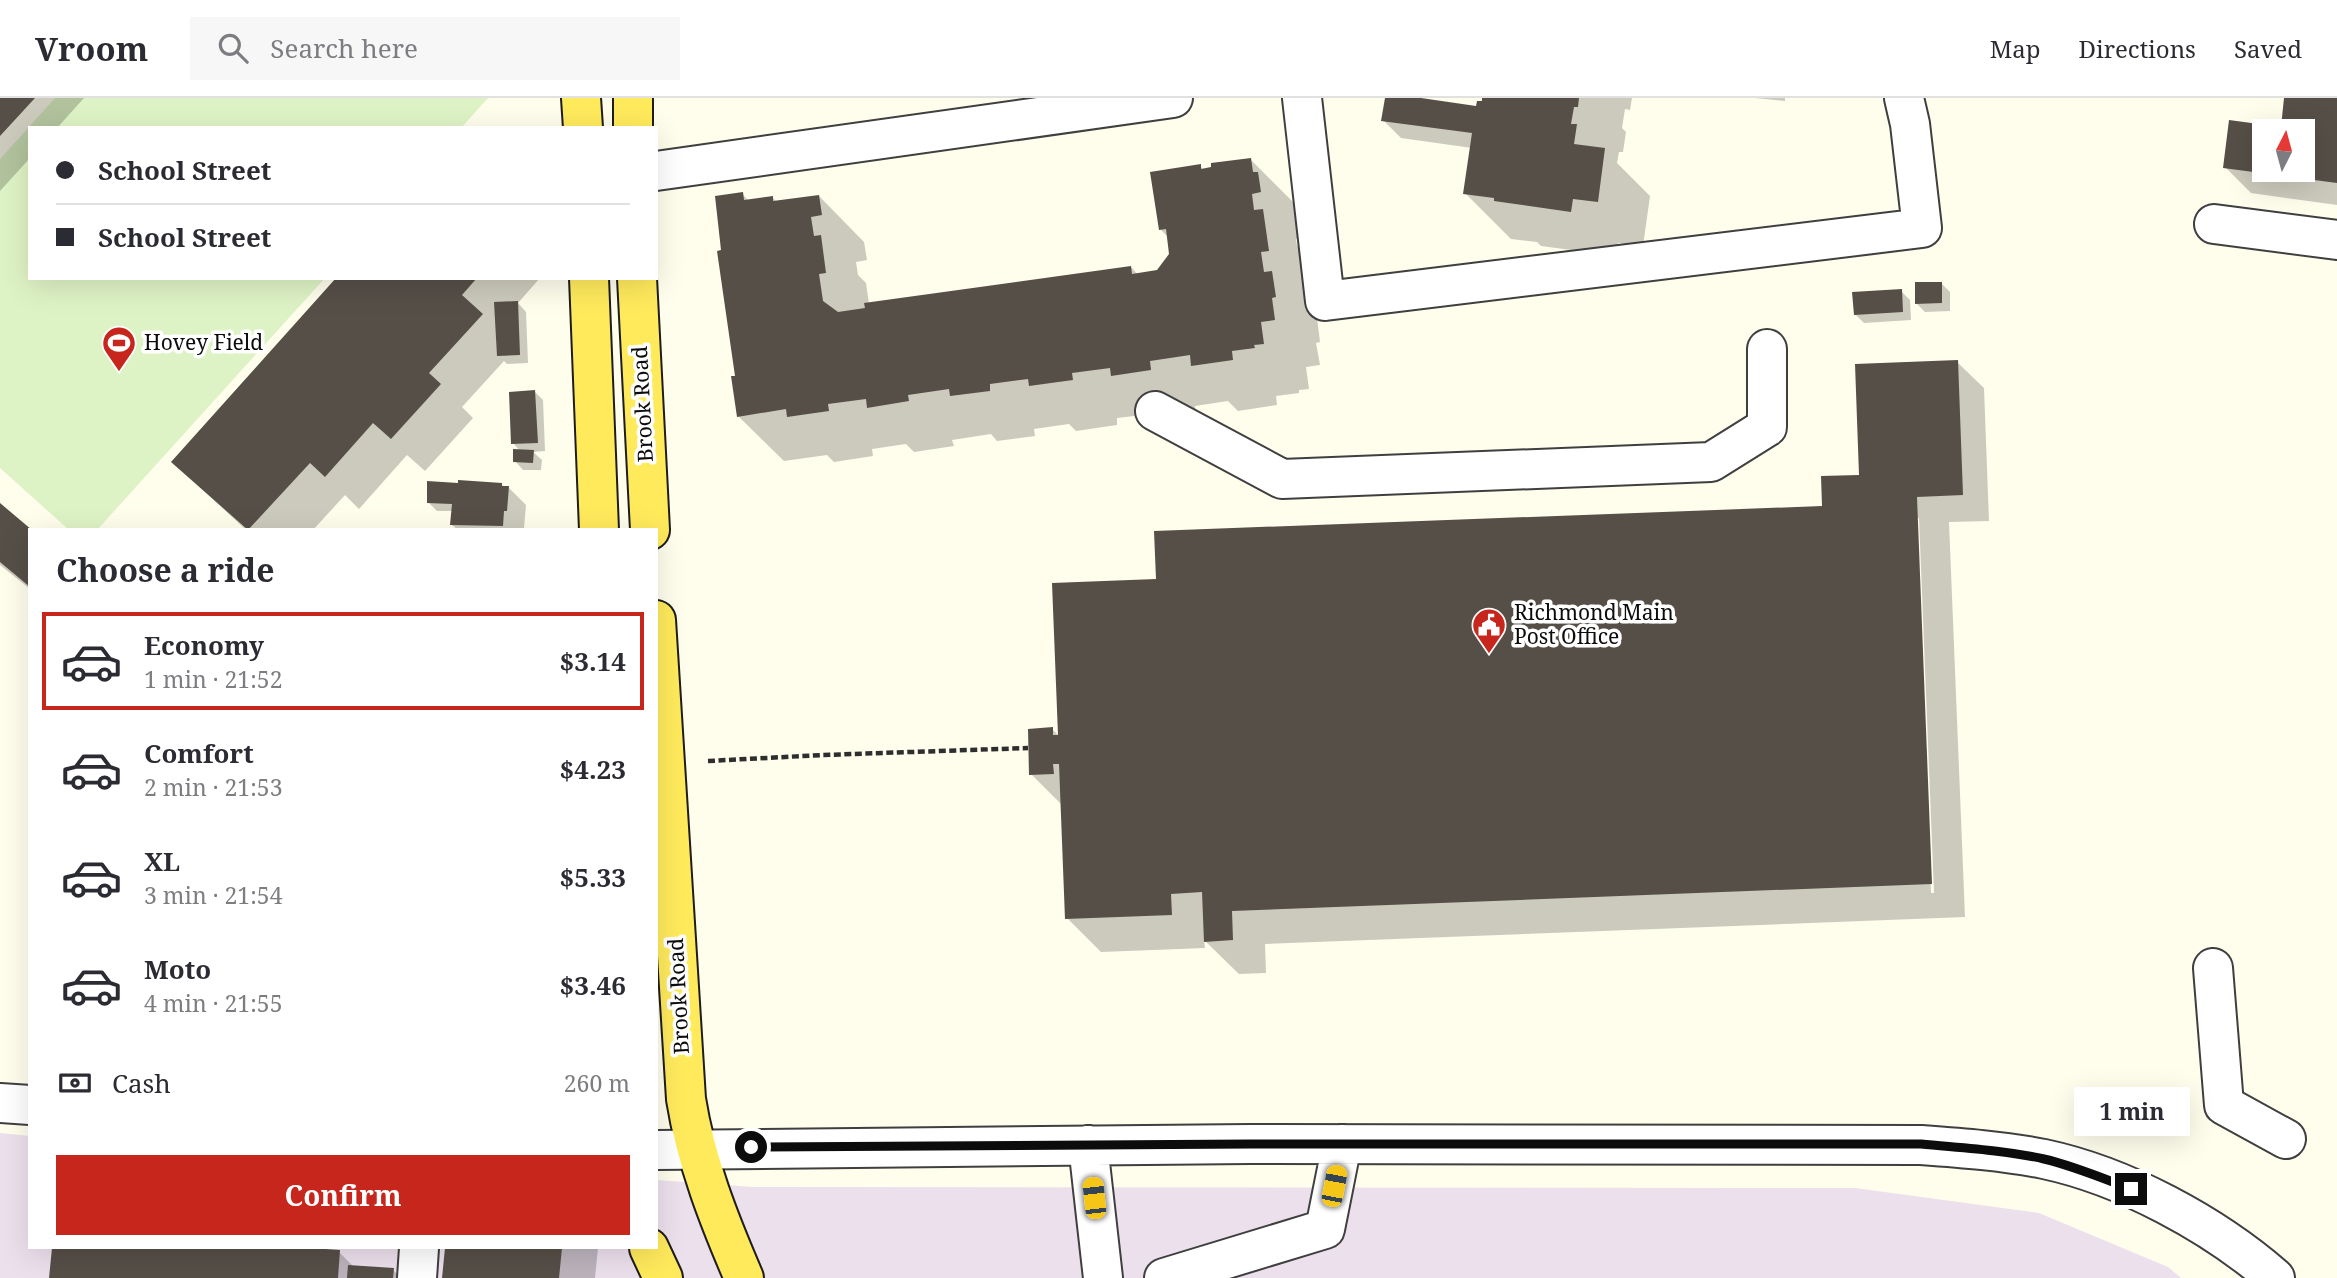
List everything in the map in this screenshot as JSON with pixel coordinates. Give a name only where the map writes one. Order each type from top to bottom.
[{"type":"main road","points":[[582,98],[583,126]]},
{"type":"main road","points":[[633,98],[633,126]]},
{"type":"main road","points":[[589,280],[598,528]]},
{"type":"main road","name":"Brook Road","points":[[637,280],[650,528]]},
{"type":"main road","name":"Brook Road","points":[[658,654],[683,1078],[695,1148],[710,1195],[744,1278]]},
{"type":"main road","points":[[649,1249],[663,1278]]},
{"type":"street","points":[[658,171],[1173,98]]},
{"type":"street","points":[[1302,98],[1325,301],[1922,228],[1910,124],[1904,98]]},
{"type":"street","points":[[2214,224],[2337,240]]},
{"type":"street","points":[[1155,411],[1282,479],[1711,462],[1767,426],[1767,349]]},
{"type":"street","points":[[2213,968],[2224,1105],[2286,1139]]},
{"type":"street","points":[[0,1102],[28,1105]]},
{"type":"street","points":[[1164,1278],[1325,1229],[1342,1144]]},
{"type":"street","points":[[658,1150],[1088,1145],[1921,1144],[2045,1159],[2085,1171],[2167,1206],[2213,1233],[2275,1278]]},
{"type":"street","points":[[1088,1145],[1103,1278]]},
{"type":"street","points":[[417,1278],[419,1249]]},
{"type":"path","points":[[708,761],[1028,748]]},
{"type":"shaded area","points":[[0,1133],[28,1136],[28,1249],[658,1249],[658,1180],[753,1187],[1855,1188],[2039,1213],[2168,1267],[2181,1278],[0,1278]]},
{"type":"green space","name":"Hovey Field","points":[[55,98],[488,98],[463,126],[30,126]]},
{"type":"green space","name":"Hovey Field","points":[[28,128],[28,280],[323,280],[99,528],[67,528],[0,468],[0,159]]},
{"type":"building","points":[[0,98],[35,98],[0,136]]},
{"type":"building","points":[[1385,98],[1421,98],[1476,106],[1477,101],[1482,101],[1482,98],[1579,98],[1578,107],[1574,107],[1571,124],[1577,124],[1574,144],[1605,148],[1598,202],[1573,199],[1571,212],[1463,194],[1472,133],[1381,121]]},
{"type":"building","points":[[2284,98],[2337,98],[2337,183],[2315,180],[2315,119],[2282,119]]},
{"type":"building","points":[[2229,120],[2252,123],[2252,172],[2223,168]]},
{"type":"building","points":[[1251,158],[1253,172],[1258,172],[1261,192],[1252,194],[1254,210],[1263,209],[1269,251],[1261,252],[1264,272],[1272,271],[1276,297],[1272,298],[1275,320],[1261,322],[1264,344],[1232,351],[1233,360],[1191,366],[1190,355],[1150,361],[1151,370],[1111,376],[1110,368],[1072,373],[1073,380],[1029,386],[1028,379],[990,384],[990,391],[950,396],[949,389],[908,395],[909,401],[867,408],[866,399],[828,404],[829,411],[787,417],[786,409],[737,417],[731,376],[735,376],[717,251],[721,250],[715,196],[743,192],[744,200],[773,196],[773,201],[819,195],[822,215],[811,217],[814,236],[821,235],[826,273],[819,274],[823,301],[838,312],[865,308],[864,303],[1131,266],[1132,274],[1157,270],[1169,254],[1166,229],[1159,230],[1150,172],[1201,164],[1201,169],[1211,167],[1211,163]]},
{"type":"building","points":[[334,280],[475,280],[462,295],[483,314],[429,373],[441,384],[391,439],[373,423],[325,477],[310,463],[250,528],[246,528],[171,462]]},
{"type":"building","points":[[1915,282],[1942,282],[1942,303],[1915,304]]},
{"type":"building","points":[[1902,289],[1903,312],[1854,315],[1852,292]]},
{"type":"building","points":[[518,301],[520,355],[497,356],[494,302]]},
{"type":"building","name":"Richmond Main Post Office","points":[[1958,360],[1963,495],[1917,497],[1932,884],[1232,911],[1233,940],[1204,942],[1202,892],[1171,894],[1172,915],[1065,919],[1059,764],[1053,764],[1054,774],[1029,775],[1028,729],[1053,727],[1053,735],[1058,735],[1052,583],[1156,579],[1154,531],[1822,506],[1821,476],[1859,475],[1855,364]]},
{"type":"building","points":[[535,390],[538,443],[511,444],[509,392]]},
{"type":"building","points":[[513,449],[534,450],[533,463],[513,462]]},
{"type":"building","points":[[458,480],[502,483],[502,486],[509,486],[503,526],[450,525],[452,504],[427,503],[427,481],[458,483]]},
{"type":"building","points":[[0,503],[30,528],[28,585],[0,562]]},
{"type":"building","points":[[52,1249],[340,1250],[338,1278],[49,1278]]},
{"type":"building","points":[[445,1249],[562,1249],[559,1278],[442,1278]]},
{"type":"building","points":[[348,1265],[394,1268],[393,1278],[347,1278]]},
{"type":"place","name":"Hovey Field","points":[[119,373]]},
{"type":"place","name":"Richmond Main Post Office","points":[[1489,655]]},
{"type":"route","points":[[751,1147],[1921,1144],[2045,1159],[2131,1189]]}]
